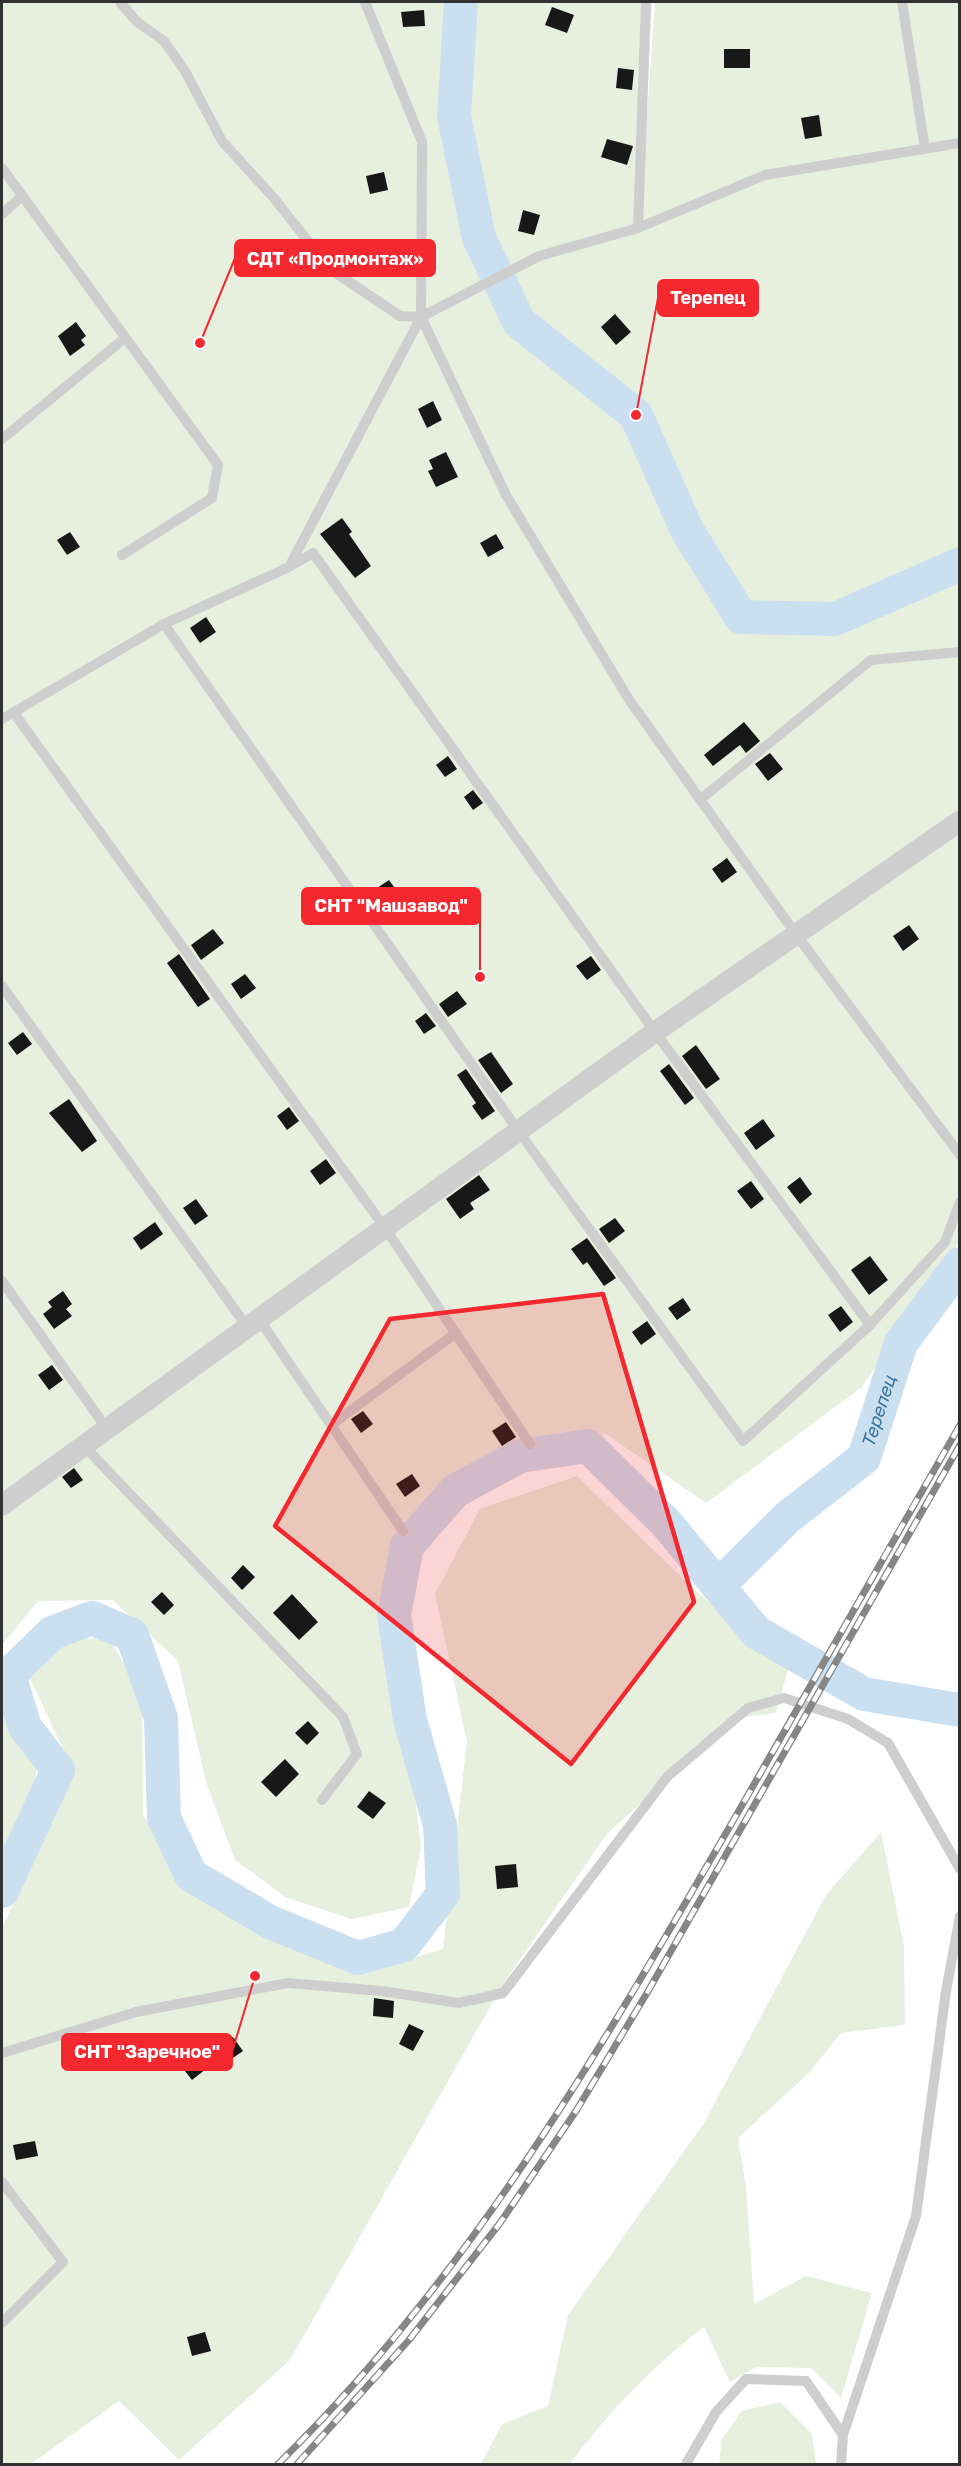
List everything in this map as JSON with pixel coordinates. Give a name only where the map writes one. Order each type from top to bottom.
[{"type":"street","points":[[2,1505],[655,1032],[960,820]]},
{"type":"lane","points":[[120,2],[136,21],[164,40],[185,71],[222,141],[273,197],[330,269],[400,316],[421,317],[539,256],[638,228],[765,175],[960,143]]},
{"type":"lane","points":[[365,2],[422,142],[421,317],[506,495],[628,698],[795,933],[960,1155]]},
{"type":"lane","points":[[638,228],[646,2]]},
{"type":"lane","points":[[902,2],[925,149]]},
{"type":"lane","points":[[2,168],[218,465],[212,498],[122,555]]},
{"type":"lane","points":[[2,214],[22,196]]},
{"type":"lane","points":[[289,567],[421,317]]},
{"type":"lane","points":[[2,439],[125,338]]},
{"type":"lane","points":[[2,720],[164,624],[289,567],[313,553],[655,1032],[870,1325]]},
{"type":"lane","points":[[164,624],[519,1132],[743,1442],[870,1325],[945,1242],[960,1202]]},
{"type":"lane","points":[[700,799],[870,660],[960,652]]},
{"type":"lane","points":[[14,713],[385,1228],[530,1444]]},
{"type":"lane","points":[[2,986],[331,1425],[403,1531]]},
{"type":"lane","points":[[2,1281],[107,1429]]},
{"type":"lane","points":[[331,1425],[456,1333]]},
{"type":"lane","points":[[84,1446],[343,1717],[357,1754],[322,1800]]},
{"type":"lane","points":[[2,2053],[136,2012],[288,1983],[382,1991],[459,2003],[503,1993],[667,1777],[748,1708],[783,1698],[848,1719],[888,1743],[960,1869]]},
{"type":"lane","points":[[841,2464],[843,2435],[916,2216],[946,1991],[960,1916]]},
{"type":"lane","points":[[2,2182],[63,2262],[2,2323]]},
{"type":"lane","points":[[686,2464],[716,2412],[746,2379],[806,2381],[843,2435]]},
{"type":"highlighted area","points":[[603,1294],[694,1602],[571,1764],[275,1526],[390,1319]]},
{"type":"green space","points":[[2,2],[652,2],[643,173],[655,2],[959,2],[959,1242],[862,1387],[706,1503],[606,1434],[525,1449],[449,1478],[411,1523],[384,1617],[407,1733],[421,1847],[409,1907],[352,1919],[287,1898],[235,1860],[206,1782],[178,1661],[113,1600],[38,1601],[2,1645]]},
{"type":"green space","points":[[577,1476],[694,1589],[788,1669],[776,1713],[733,1718],[607,1834],[503,1984],[290,2360],[179,2460],[119,2401],[31,2464],[2,2464],[2,1928],[74,1772],[28,1674],[61,1639],[109,1638],[142,1696],[143,1815],[183,1882],[267,1938],[376,1969],[443,1949],[467,1742],[435,1594],[480,1509]]},
{"type":"green space","points":[[2,1701],[37,1768],[29,1811],[2,1873]]},
{"type":"green space","points":[[881,1832],[904,1947],[905,2025],[841,2033],[809,2073],[738,2138],[746,2186],[754,2304],[806,2276],[872,2293],[841,2398],[811,2368],[756,2367],[730,2382],[704,2327],[666,2358],[632,2391],[570,2464],[481,2464],[502,2424],[548,2406],[568,2315],[704,2123],[826,1895]]},
{"type":"green space","points":[[780,2402],[812,2434],[816,2464],[719,2464],[722,2439],[742,2411]]},
{"type":"building","points":[[552,7],[574,15],[567,33],[545,25]]},
{"type":"building","points":[[424,10],[425,26],[403,27],[401,12]]},
{"type":"building","points":[[724,49],[750,49],[750,68],[724,68]]},
{"type":"building","points":[[618,68],[634,70],[632,90],[616,88]]},
{"type":"building","points":[[819,115],[822,136],[805,139],[801,118]]},
{"type":"building","points":[[607,139],[633,146],[627,165],[601,157]]},
{"type":"building","points":[[384,172],[388,190],[370,194],[366,176]]},
{"type":"building","points":[[523,210],[540,215],[534,235],[518,231]]},
{"type":"building","points":[[615,314],[631,332],[616,345],[601,327]]},
{"type":"building","points":[[76,322],[86,336],[81,340],[85,345],[70,356],[58,336]]},
{"type":"building","points":[[433,401],[442,420],[427,428],[418,409]]},
{"type":"building","points":[[446,452],[458,477],[436,487],[428,471],[433,469],[429,460]]},
{"type":"building","points":[[342,518],[352,532],[349,534],[371,566],[355,578],[320,534]]},
{"type":"building","points":[[70,532],[80,547],[67,555],[57,540]]},
{"type":"building","points":[[496,534],[504,548],[488,557],[480,543]]},
{"type":"building","points":[[206,617],[216,632],[200,643],[190,628]]},
{"type":"building","points":[[744,722],[760,741],[746,753],[740,745],[713,766],[704,755]]},
{"type":"building","points":[[770,753],[783,769],[768,781],[755,764]]},
{"type":"building","points":[[448,756],[457,769],[445,777],[436,765]]},
{"type":"building","points":[[473,790],[483,803],[473,810],[464,797]]},
{"type":"building","points":[[727,858],[737,872],[722,883],[712,869]]},
{"type":"building","points":[[389,880],[415,916],[403,924],[377,888]]},
{"type":"building","points":[[909,925],[919,939],[903,951],[893,936]]},
{"type":"building","points":[[213,929],[224,943],[201,960],[191,945]]},
{"type":"building","points":[[179,954],[210,999],[198,1007],[167,963]]},
{"type":"building","points":[[591,956],[601,970],[587,980],[576,966]]},
{"type":"building","points":[[245,974],[256,988],[241,999],[231,984]]},
{"type":"building","points":[[457,991],[467,1004],[448,1017],[439,1004]]},
{"type":"building","points":[[426,1013],[436,1026],[424,1034],[415,1021]]},
{"type":"building","points":[[23,1032],[32,1044],[17,1055],[8,1043]]},
{"type":"building","points":[[696,1045],[720,1079],[706,1089],[682,1056]]},
{"type":"building","points":[[491,1052],[513,1084],[501,1093],[478,1060]]},
{"type":"building","points":[[669,1064],[694,1098],[685,1105],[660,1071]]},
{"type":"building","points":[[466,1069],[495,1111],[482,1120],[472,1106],[476,1103],[457,1075]]},
{"type":"building","points":[[69,1099],[97,1141],[82,1152],[49,1113]]},
{"type":"building","points":[[289,1107],[299,1121],[287,1130],[277,1116]]},
{"type":"building","points":[[763,1119],[775,1136],[756,1150],[744,1133]]},
{"type":"building","points":[[326,1159],[336,1173],[320,1185],[310,1171]]},
{"type":"building","points":[[479,1175],[490,1190],[470,1203],[474,1209],[460,1219],[446,1199]]},
{"type":"building","points":[[800,1177],[812,1194],[800,1204],[787,1187]]},
{"type":"building","points":[[751,1181],[764,1199],[751,1209],[737,1191]]},
{"type":"building","points":[[196,1199],[208,1216],[195,1225],[183,1208]]},
{"type":"building","points":[[615,1218],[625,1231],[609,1243],[599,1229]]},
{"type":"building","points":[[155,1222],[163,1234],[141,1250],[133,1238]]},
{"type":"building","points":[[587,1238],[616,1278],[604,1286],[587,1262],[583,1265],[571,1249]]},
{"type":"building","points":[[870,1256],[888,1280],[869,1295],[851,1270]]},
{"type":"building","points":[[63,1291],[72,1304],[66,1309],[72,1316],[54,1329],[43,1314],[52,1307],[48,1302]]},
{"type":"building","points":[[683,1298],[691,1310],[677,1320],[668,1308]]},
{"type":"building","points":[[841,1306],[853,1322],[840,1332],[828,1315]]},
{"type":"building","points":[[647,1321],[656,1334],[641,1345],[632,1332]]},
{"type":"building","points":[[52,1365],[63,1380],[49,1390],[38,1375]]},
{"type":"building","points":[[363,1411],[373,1424],[361,1433],[351,1419]]},
{"type":"building","points":[[506,1422],[516,1437],[502,1446],[492,1431]]},
{"type":"building","points":[[74,1468],[83,1480],[71,1488],[62,1477]]},
{"type":"building","points":[[412,1474],[420,1486],[405,1497],[396,1484]]},
{"type":"building","points":[[243,1565],[255,1577],[242,1590],[231,1578]]},
{"type":"building","points":[[162,1592],[174,1605],[164,1615],[151,1602]]},
{"type":"building","points":[[292,1594],[318,1622],[299,1640],[273,1613]]},
{"type":"building","points":[[308,1721],[319,1733],[307,1745],[295,1733]]},
{"type":"building","points":[[285,1759],[299,1774],[276,1797],[261,1782]]},
{"type":"building","points":[[369,1791],[386,1803],[373,1819],[357,1807]]},
{"type":"building","points":[[516,1864],[518,1887],[497,1889],[495,1866]]},
{"type":"building","points":[[374,1998],[394,2001],[393,2018],[373,2016]]},
{"type":"building","points":[[409,2024],[424,2031],[413,2051],[399,2044]]},
{"type":"building","points":[[233,2037],[243,2051],[230,2060],[221,2046]]},
{"type":"building","points":[[194,2055],[206,2069],[192,2080],[181,2066]]},
{"type":"building","points":[[35,2141],[38,2156],[16,2160],[13,2145]]},
{"type":"building","points":[[205,2332],[211,2351],[192,2356],[187,2337]]},
{"type":"waterway","name":"Терепец","points":[[461,2],[454,116],[479,238],[519,322],[636,415],[687,530],[741,617],[835,619],[960,564]]},
{"type":"waterway","name":"Терепец","points":[[718,1586],[788,1517],[864,1458],[901,1343],[960,1264]]},
{"type":"waterway","points":[[2,1891],[58,1770],[25,1727],[9,1675],[52,1633],[92,1618],[132,1635],[161,1718],[164,1818],[191,1875],[270,1922],[358,1958],[404,1945],[443,1894],[440,1825],[410,1720],[394,1615],[407,1546],[455,1491],[520,1456],[588,1446],[666,1523],[756,1632],[864,1694],[960,1710]]},
{"type":"railway","points":[[278,2464],[342,2397],[402,2328],[458,2256],[562,2106],[704,1871],[960,1425]]},
{"type":"railway","points":[[297,2464],[409,2340],[500,2223],[576,2111],[647,1993],[960,1445]]},
{"type":"place","name":"СДТ «Продмонтаж»","points":[[200,343]]},
{"type":"place","name":"Терепец","points":[[636,415]]},
{"type":"place","name":"СНТ \"Машзавод\"","points":[[480,977]]},
{"type":"place","name":"СНТ \"Заречное\"","points":[[255,1976]]}]
